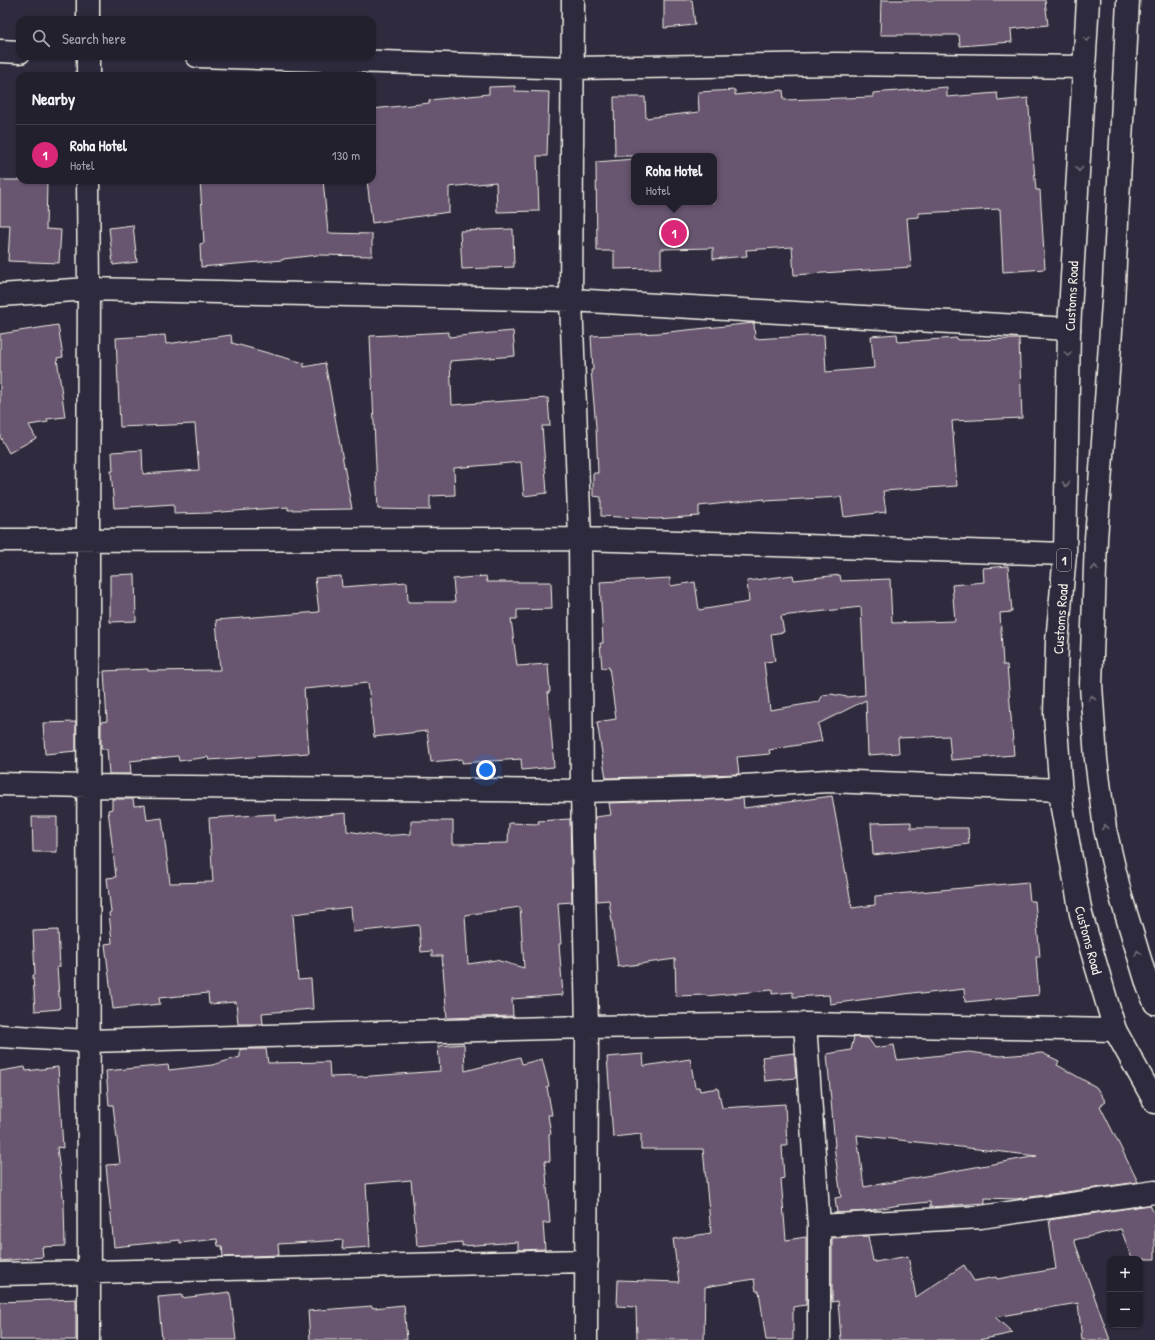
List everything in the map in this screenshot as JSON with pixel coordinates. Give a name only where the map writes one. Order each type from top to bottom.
[{"type":"street","points":[[88,0],[88,16]]},
{"type":"street","points":[[573,0],[571,300],[580,539],[582,791],[587,1027],[586,1340]]},
{"type":"street","name":"Customs Road","points":[[1088,0],[1069,329],[1065,554],[1057,642],[1055,707],[1060,790],[1081,914],[1115,1030],[1155,1102]]},
{"type":"street","points":[[1128,0],[1113,303],[1096,539],[1091,685],[1096,759],[1105,828],[1121,897],[1148,986],[1155,1003]]},
{"type":"street","points":[[0,51],[16,52]]},
{"type":"street","points":[[88,60],[88,72]]},
{"type":"street","points":[[322,60],[573,68],[837,64],[1085,67]]},
{"type":"street","points":[[88,184],[89,1340]]},
{"type":"street","points":[[0,295],[89,289],[571,300],[1069,329]]},
{"type":"street","points":[[0,540],[580,539],[1065,554]]},
{"type":"street","points":[[0,784],[582,791],[707,788],[828,781],[1060,790]]},
{"type":"street","points":[[0,1036],[89,1040],[587,1027],[805,1024],[1115,1030]]},
{"type":"street","points":[[805,1024],[819,1226],[819,1340]]},
{"type":"street","points":[[819,1226],[981,1217],[1155,1192]]},
{"type":"street","points":[[0,1274],[587,1261]]},
{"type":"building","points":[[664,0],[692,0],[695,25],[664,28]]},
{"type":"building","points":[[881,0],[1045,0],[1048,25],[1011,29],[1012,42],[960,46],[959,35],[880,35]]},
{"type":"building","points":[[515,86],[515,91],[549,92],[547,156],[537,156],[539,211],[497,212],[496,182],[449,187],[449,212],[372,223],[367,184],[376,184],[376,109],[430,103],[429,100],[489,94],[489,87]]},
{"type":"building","points":[[947,87],[947,97],[997,93],[998,101],[1028,98],[1036,190],[1040,190],[1045,269],[1003,272],[1000,209],[919,213],[919,217],[907,218],[911,267],[794,275],[792,247],[746,250],[747,256],[713,259],[713,248],[661,249],[661,268],[614,269],[614,251],[597,251],[596,162],[631,159],[631,205],[717,205],[717,153],[631,153],[631,156],[615,156],[614,97],[645,97],[646,118],[699,112],[698,92],[735,90],[735,95],[783,90],[784,100],[873,97],[873,93]]},
{"type":"building","points":[[0,180],[16,180],[16,184],[47,184],[46,229],[61,230],[59,263],[8,261],[10,225],[0,225]]},
{"type":"building","points":[[200,184],[323,184],[328,233],[372,234],[372,256],[317,255],[283,260],[201,267],[200,244],[204,243]]},
{"type":"building","points":[[133,225],[137,262],[113,265],[109,228]]},
{"type":"building","points":[[513,229],[514,267],[462,269],[460,231]]},
{"type":"building","points":[[754,323],[755,339],[824,335],[826,372],[874,368],[871,336],[897,334],[898,342],[957,338],[958,340],[1019,339],[1022,418],[952,421],[957,486],[883,491],[886,512],[844,517],[841,497],[764,501],[765,499],[699,506],[699,516],[657,519],[601,516],[601,497],[593,496],[593,473],[598,473],[591,370],[593,370],[591,336],[659,333]]},
{"type":"building","points":[[58,325],[63,357],[57,358],[65,417],[47,419],[48,422],[29,425],[36,438],[9,453],[0,437],[0,334]]},
{"type":"building","points":[[513,331],[515,356],[450,361],[452,405],[548,398],[550,426],[542,426],[547,493],[524,496],[521,462],[454,468],[455,495],[430,496],[430,510],[378,509],[370,336],[449,332],[449,337]]},
{"type":"building","points":[[165,335],[166,344],[231,335],[232,343],[304,363],[304,367],[325,363],[352,509],[288,510],[288,507],[174,514],[174,504],[114,508],[111,471],[113,471],[112,452],[142,450],[143,474],[199,470],[195,424],[120,427],[116,338]]},
{"type":"building","points":[[1008,566],[1012,612],[1000,613],[1003,665],[1007,665],[1014,755],[951,760],[949,736],[898,738],[899,753],[868,755],[866,700],[818,724],[822,741],[769,750],[770,754],[737,757],[739,774],[606,778],[597,722],[616,719],[609,667],[602,668],[600,643],[603,643],[600,582],[670,578],[670,586],[695,582],[699,610],[749,602],[747,581],[793,575],[794,580],[840,575],[841,581],[890,579],[892,623],[955,621],[952,585],[984,582],[983,568]],"holes":[[[861,607],[865,695],[847,697],[831,694],[823,695],[819,702],[770,710],[764,662],[775,661],[771,634],[784,632],[781,616]]]},
{"type":"building","points":[[135,574],[136,621],[110,622],[110,575]]},
{"type":"building","points":[[341,576],[342,587],[407,582],[408,602],[455,602],[453,579],[486,576],[487,582],[551,582],[552,609],[517,610],[517,619],[511,619],[517,666],[548,664],[550,692],[548,692],[554,767],[522,770],[521,759],[462,763],[462,759],[431,762],[427,731],[374,737],[368,683],[304,689],[309,753],[209,760],[208,757],[179,761],[178,756],[130,761],[131,774],[109,774],[107,749],[101,749],[101,722],[107,721],[104,671],[148,669],[148,671],[220,670],[216,620],[319,612],[315,578]]},
{"type":"building","points":[[76,722],[76,751],[45,754],[43,723]]},
{"type":"building","points":[[832,796],[852,908],[875,905],[875,896],[1028,882],[1030,901],[1035,901],[1040,957],[1036,957],[1039,995],[965,1002],[964,989],[921,994],[920,992],[830,1004],[829,995],[793,997],[793,992],[772,994],[772,990],[706,996],[676,996],[675,959],[618,967],[609,900],[597,901],[595,817],[611,815],[609,803],[743,798],[744,808]]},
{"type":"building","points":[[112,799],[133,799],[134,806],[145,805],[147,820],[162,818],[170,883],[213,882],[209,818],[275,814],[275,820],[346,813],[347,831],[381,836],[411,834],[411,821],[453,821],[453,844],[508,843],[509,823],[539,824],[538,821],[570,819],[572,902],[558,903],[561,944],[559,944],[563,995],[512,999],[513,1016],[447,1018],[442,956],[432,956],[432,951],[421,952],[419,925],[353,932],[351,907],[293,914],[298,980],[311,979],[313,1009],[262,1013],[263,1024],[238,1024],[236,1002],[209,1004],[208,993],[159,998],[160,1004],[113,1009],[105,944],[112,943],[109,913],[111,912],[107,878],[116,877],[108,810],[112,809]],"holes":[[[520,907],[524,968],[496,960],[468,964],[465,915]]]},
{"type":"building","points":[[32,817],[57,817],[57,852],[33,852]]},
{"type":"building","points":[[911,822],[911,828],[968,828],[969,844],[873,855],[871,823]]},
{"type":"building","points":[[58,930],[60,967],[57,967],[60,1009],[35,1011],[33,931]]},
{"type":"building","points":[[854,1037],[868,1038],[875,1048],[894,1045],[897,1060],[969,1052],[1000,1056],[1042,1053],[1059,1061],[1057,1065],[1096,1087],[1106,1102],[1100,1106],[1138,1182],[1016,1199],[985,1198],[985,1203],[930,1207],[930,1202],[899,1205],[867,1211],[837,1213],[835,1198],[841,1197],[834,1146],[827,1054],[851,1050]],"holes":[[[857,1135],[1037,1156],[864,1187]]]},
{"type":"building","points":[[464,1044],[465,1071],[520,1057],[522,1064],[542,1059],[549,1086],[547,1087],[552,1115],[548,1115],[551,1134],[549,1134],[550,1161],[545,1161],[550,1223],[543,1223],[545,1249],[518,1250],[518,1242],[462,1246],[462,1242],[417,1246],[411,1180],[366,1184],[370,1247],[342,1249],[343,1240],[278,1244],[279,1255],[223,1257],[222,1246],[218,1246],[217,1239],[180,1243],[180,1240],[114,1247],[106,1165],[120,1164],[113,1105],[109,1105],[106,1071],[168,1065],[169,1070],[212,1065],[240,1057],[240,1049],[266,1049],[268,1063],[329,1062],[330,1077],[357,1077],[440,1071],[438,1046]]},
{"type":"building","points":[[794,1053],[796,1078],[765,1081],[762,1057]]},
{"type":"building","points":[[643,1054],[644,1066],[690,1059],[695,1087],[699,1087],[700,1091],[718,1088],[722,1108],[785,1104],[787,1146],[782,1146],[784,1178],[781,1179],[786,1240],[806,1237],[806,1305],[793,1307],[793,1340],[766,1340],[759,1291],[756,1291],[754,1279],[705,1287],[704,1340],[637,1340],[636,1307],[617,1306],[618,1280],[679,1282],[673,1239],[711,1233],[703,1149],[641,1149],[641,1134],[613,1137],[607,1057]]},
{"type":"building","points":[[25,1067],[26,1071],[58,1067],[63,1148],[57,1147],[64,1204],[65,1246],[42,1247],[43,1257],[0,1261],[0,1071]]},
{"type":"building","points":[[1150,1205],[1155,1215],[1155,1259],[1143,1259],[1143,1256],[1131,1256],[1121,1229],[1074,1240],[1110,1340],[1082,1340],[1078,1303],[995,1317],[1013,1333],[979,1340],[841,1340],[838,1301],[832,1302],[832,1238],[868,1236],[873,1261],[875,1262],[908,1256],[916,1297],[964,1265],[974,1281],[996,1277],[997,1279],[1056,1269],[1049,1220]]},
{"type":"building","points":[[230,1292],[236,1340],[162,1340],[158,1297],[182,1295],[182,1298]]},
{"type":"building","points":[[76,1299],[76,1340],[0,1340],[0,1302]]},
{"type":"building","points":[[404,1305],[407,1340],[310,1340],[308,1311]]},
{"type":"place","name":"Roha Hotel","points":[[674,233]]}]
